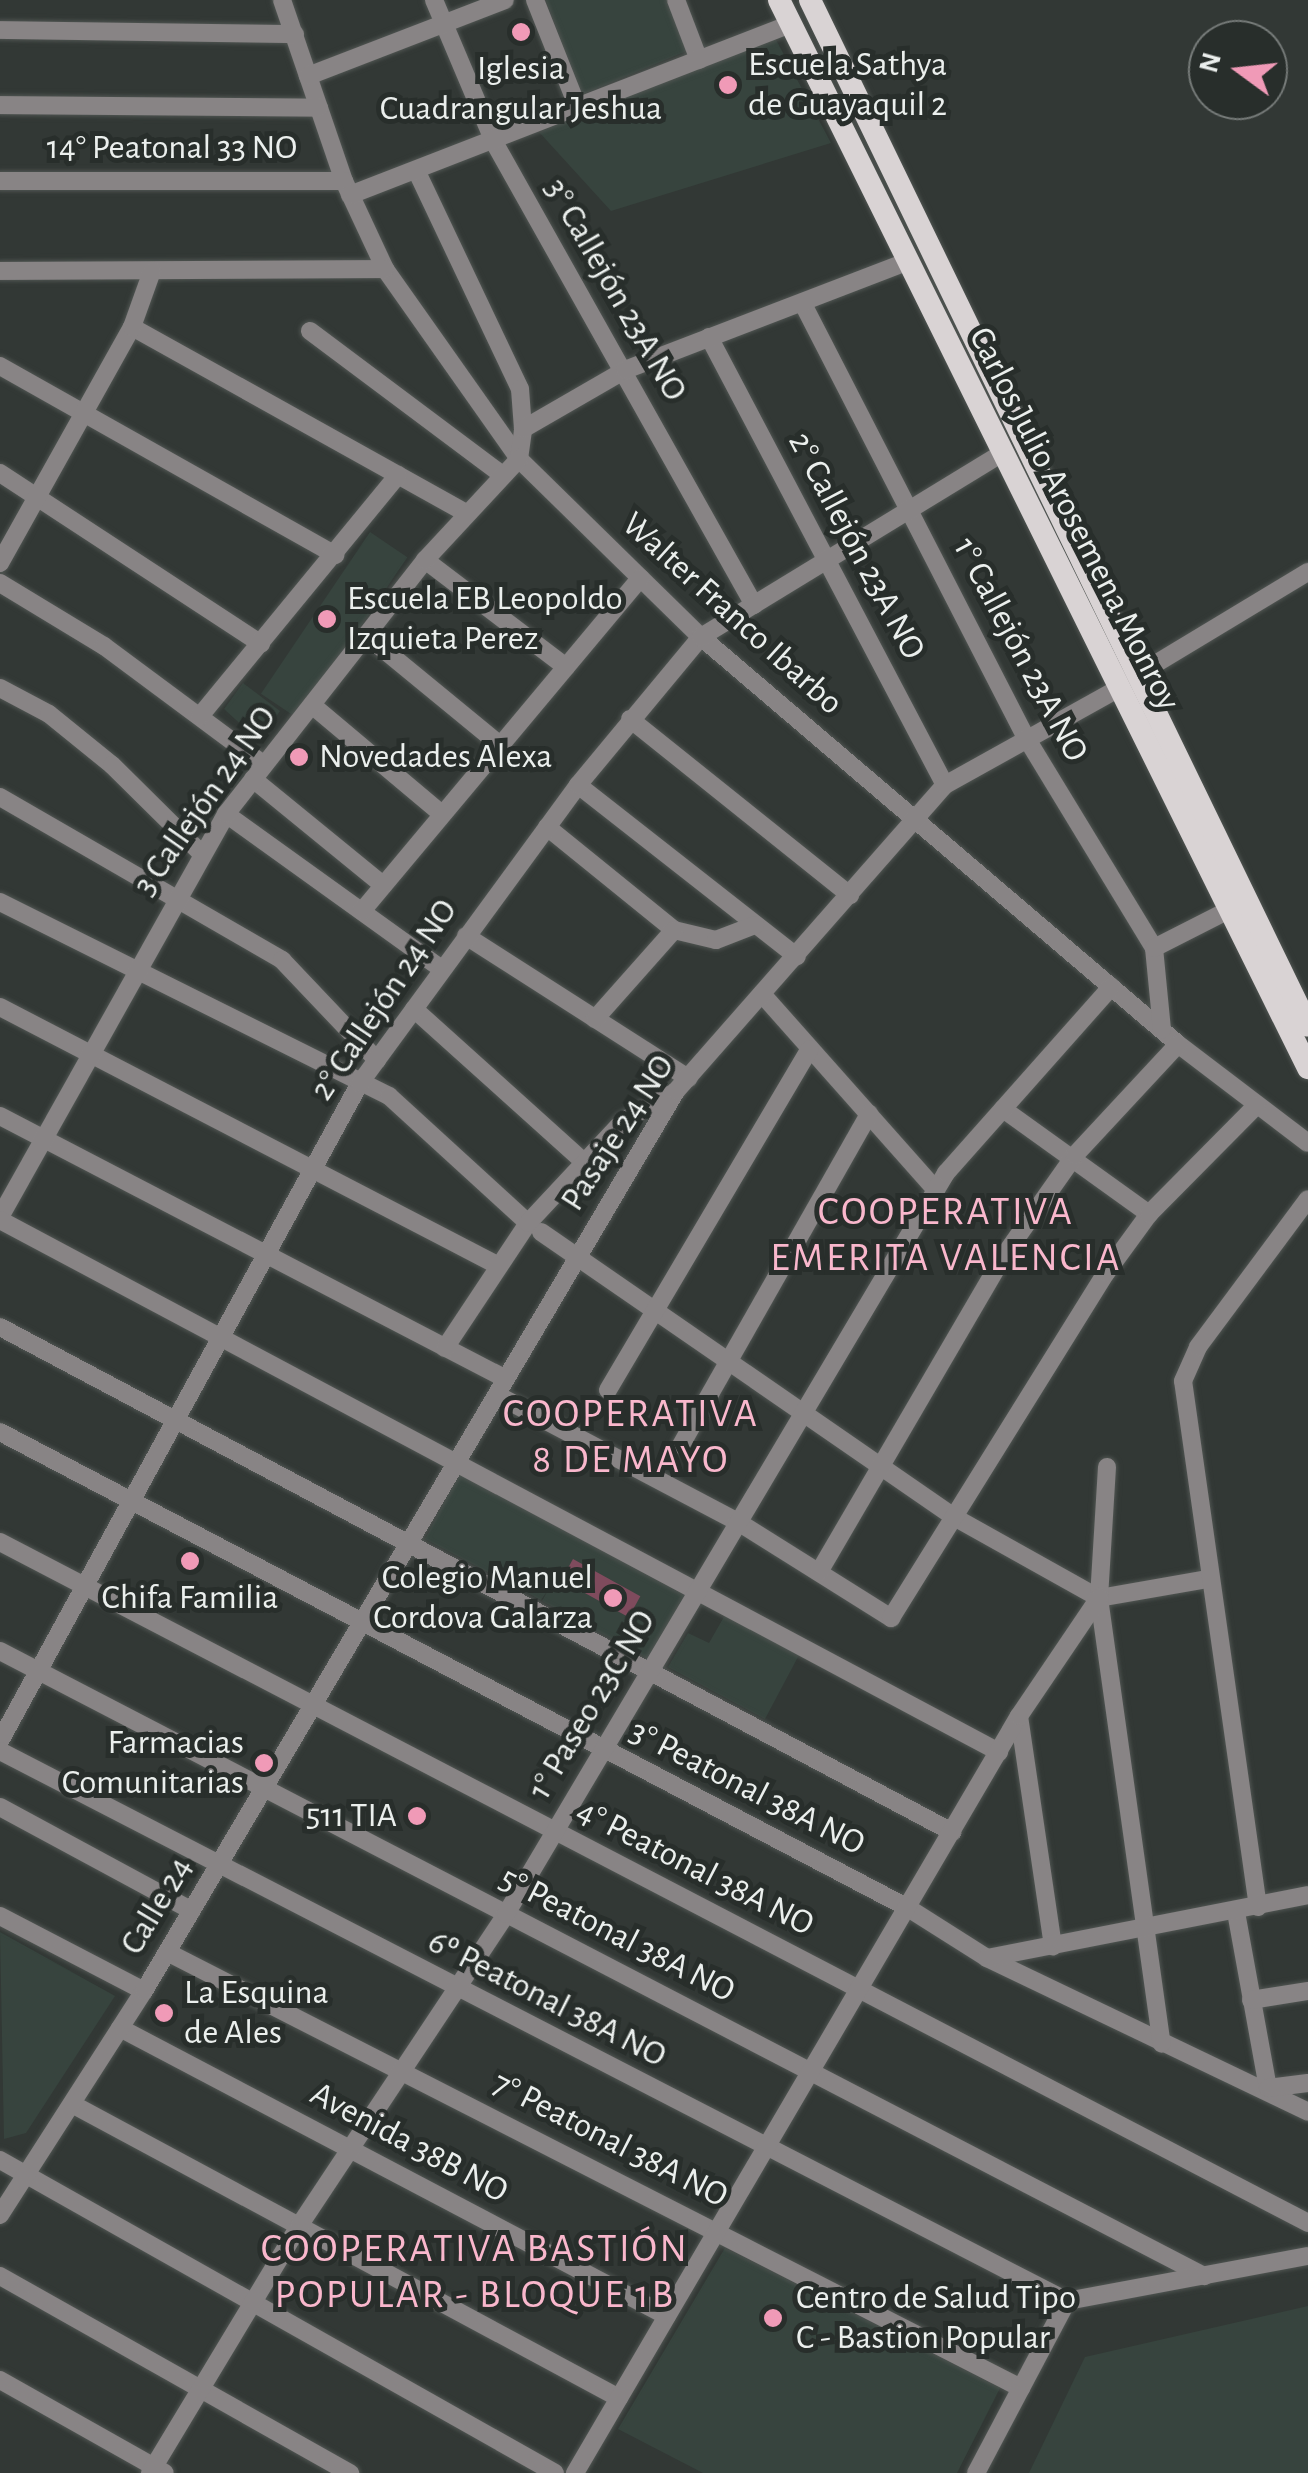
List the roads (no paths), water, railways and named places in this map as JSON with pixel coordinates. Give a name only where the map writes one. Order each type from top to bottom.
[{"type":"main road","name":"Carlos Julio Arosemena Monroy","points":[[779,0],[1308,1068]]},
{"type":"main road","name":"Carlos Julio Arosemena Monroy","points":[[810,0],[1145,678],[1308,1026]]},
{"type":"main road","points":[[1122,693],[1145,678]]},
{"type":"street","name":"Walter Franco Ibarbo","points":[[282,0],[347,188],[385,269],[518,459],[701,638],[1178,1044],[1308,1143]]},
{"type":"street","name":"3° Callejón 23A NO","points":[[434,0],[494,142],[754,605]]},
{"type":"street","points":[[308,76],[505,0]]},
{"type":"street","points":[[535,0],[578,108]]},
{"type":"street","points":[[676,0],[699,60]]},
{"type":"street","name":"14° Peatonal 33 NO","points":[[0,181],[347,188],[417,172],[790,24]]},
{"type":"street","points":[[0,30],[295,34]]},
{"type":"street","points":[[0,105],[319,108]]},
{"type":"street","points":[[417,172],[520,390],[523,428],[518,459]]},
{"type":"street","points":[[523,428],[625,370],[906,262]]},
{"type":"street","points":[[0,271],[385,269]]},
{"type":"street","points":[[0,562],[132,328],[152,272]]},
{"type":"street","name":"1° Callejón 23A NO","points":[[803,304],[1027,739],[1154,948],[1162,1030]]},
{"type":"street","points":[[132,328],[466,513]]},
{"type":"street","points":[[310,331],[500,473]]},
{"type":"street","name":"2° Callejón 23A NO","points":[[709,337],[945,785]]},
{"type":"street","points":[[0,366],[88,409],[335,555]]},
{"type":"street","name":"2° Callejón 24 NO","points":[[0,1740],[360,1082],[578,785],[701,638],[1002,453]]},
{"type":"street","name":"3 Callejón 24 NO","points":[[0,1219],[174,895],[226,814],[425,560],[500,473],[518,459]]},
{"type":"street","points":[[0,473],[39,494],[261,644]]},
{"type":"street","points":[[200,716],[398,475]]},
{"type":"street","points":[[425,560],[566,666]]},
{"type":"street","points":[[1145,678],[1308,572]]},
{"type":"street","points":[[362,912],[640,578]]},
{"type":"street","points":[[0,583],[200,716],[383,884]]},
{"type":"street","points":[[366,635],[500,746]]},
{"type":"street","points":[[0,688],[49,714],[112,764],[201,852]]},
{"type":"street","name":"Pasaje 24 NO","points":[[361,1624],[682,1085],[945,785],[1122,693]]},
{"type":"street","points":[[312,704],[442,814]]},
{"type":"street","points":[[630,720],[850,895]]},
{"type":"street","points":[[578,785],[797,957]]},
{"type":"street","points":[[0,797],[282,960],[377,1060]]},
{"type":"street","points":[[226,814],[442,970]]},
{"type":"street","points":[[546,827],[674,930],[716,940],[755,926]]},
{"type":"street","points":[[0,902],[134,973],[389,1096],[534,1228],[806,1410],[954,1517],[1099,1598],[1208,1580]]},
{"type":"street","points":[[1154,948],[1231,908]]},
{"type":"street","points":[[594,1019],[674,930]]},
{"type":"street","points":[[445,1348],[499,1266],[622,1121],[682,1085],[594,1019],[466,936]]},
{"type":"street","name":"1° Paseo 23C NO","points":[[156,2471],[200,2388],[299,2226],[458,1992],[506,1914],[936,1190],[1111,987]]},
{"type":"street","points":[[762,994],[936,1190]]},
{"type":"street","points":[[0,1007],[499,1266]]},
{"type":"street","points":[[414,1009],[585,1163]]},
{"type":"street","points":[[819,1572],[1000,1260],[1076,1155],[1178,1044]]},
{"type":"street","points":[[608,1390],[652,1307],[810,1048]]},
{"type":"street","points":[[0,1116],[445,1348],[501,1387],[738,1522],[891,1618],[1149,1214],[1257,1105]]},
{"type":"street","points":[[1003,1109],[1076,1155],[1149,1214]]},
{"type":"street","points":[[681,1445],[869,1114]]},
{"type":"street","points":[[1258,1907],[1208,1580],[1185,1370],[1308,1200]]},
{"type":"street","points":[[0,1219],[220,1340],[1000,1752]]},
{"type":"street","points":[[0,1327],[174,1422],[411,1539],[952,1832]]},
{"type":"street","name":"3° Peatonal 38A NO","points":[[0,1432],[908,1908],[987,1958],[1162,2044],[1268,2088],[1308,2112]]},
{"type":"street","points":[[1107,1467],[1099,1598],[1149,1930],[1162,2044]]},
{"type":"street","name":"4° Peatonal 38A NO","points":[[0,1542],[1308,2223]]},
{"type":"street","points":[[575,2473],[1019,1716],[1099,1598]]},
{"type":"street","name":"Calle 24","points":[[0,2215],[144,1992],[361,1624]]},
{"type":"street","name":"5° Peatonal 38A NO","points":[[0,1651],[1204,2276]]},
{"type":"street","points":[[1019,1716],[1053,1947]]},
{"type":"street","name":"6º Peatonal 38A NO","points":[[0,1751],[458,1992],[1067,2301]]},
{"type":"street","points":[[0,1807],[192,1910]]},
{"type":"street","points":[[987,1958],[1149,1930],[1308,1895]]},
{"type":"street","points":[[1236,1912],[1268,2088],[1308,2083]]},
{"type":"street","points":[[0,1916],[144,1992]]},
{"type":"street","name":"7° Peatonal 38A NO","points":[[167,1952],[1021,2388]]},
{"type":"street","points":[[1251,2000],[1308,1992]]},
{"type":"street","name":"Avenida 38B NO","points":[[120,2028],[667,2316]]},
{"type":"street","points":[[72,2104],[619,2398]]},
{"type":"street","points":[[0,2160],[555,2473]]},
{"type":"street","points":[[976,2473],[1067,2301],[1308,2256]]},
{"type":"street","points":[[0,2276],[350,2473]]},
{"type":"street","points":[[0,2380],[156,2471]]},
{"type":"place","name":"Iglesia Cuadrangular Jeshua","points":[[521,32]]},
{"type":"place","name":"Escuela Sathya de Guayaquil 2","points":[[728,85]]},
{"type":"place","name":"Escuela EB Leopoldo Izquieta Perez","points":[[327,619]]},
{"type":"place","name":"Novedades Alexa","points":[[299,757]]},
{"type":"place","name":"Chifa Familia","points":[[190,1561]]},
{"type":"place","name":"Colegio Manuel Cordova Galarza","points":[[613,1598]]},
{"type":"place","name":"Farmacias Comunitarias","points":[[264,1763]]},
{"type":"place","name":"511 TIA","points":[[417,1816]]},
{"type":"place","name":"La Esquina de Ales","points":[[164,2013]]},
{"type":"place","name":"Centro de Salud Tipo C - Bastion Popular","points":[[773,2318]]},
{"type":"district","name":"COOPERATIVA EMERITA VALENCIA","points":[[946,1235]]},
{"type":"district","name":"COOPERATIVA 8 DE MAYO","points":[[631,1437]]},
{"type":"district","name":"COOPERATIVA BASTIÓN POPULAR - BLOQUE 1B","points":[[475,2272]]}]
